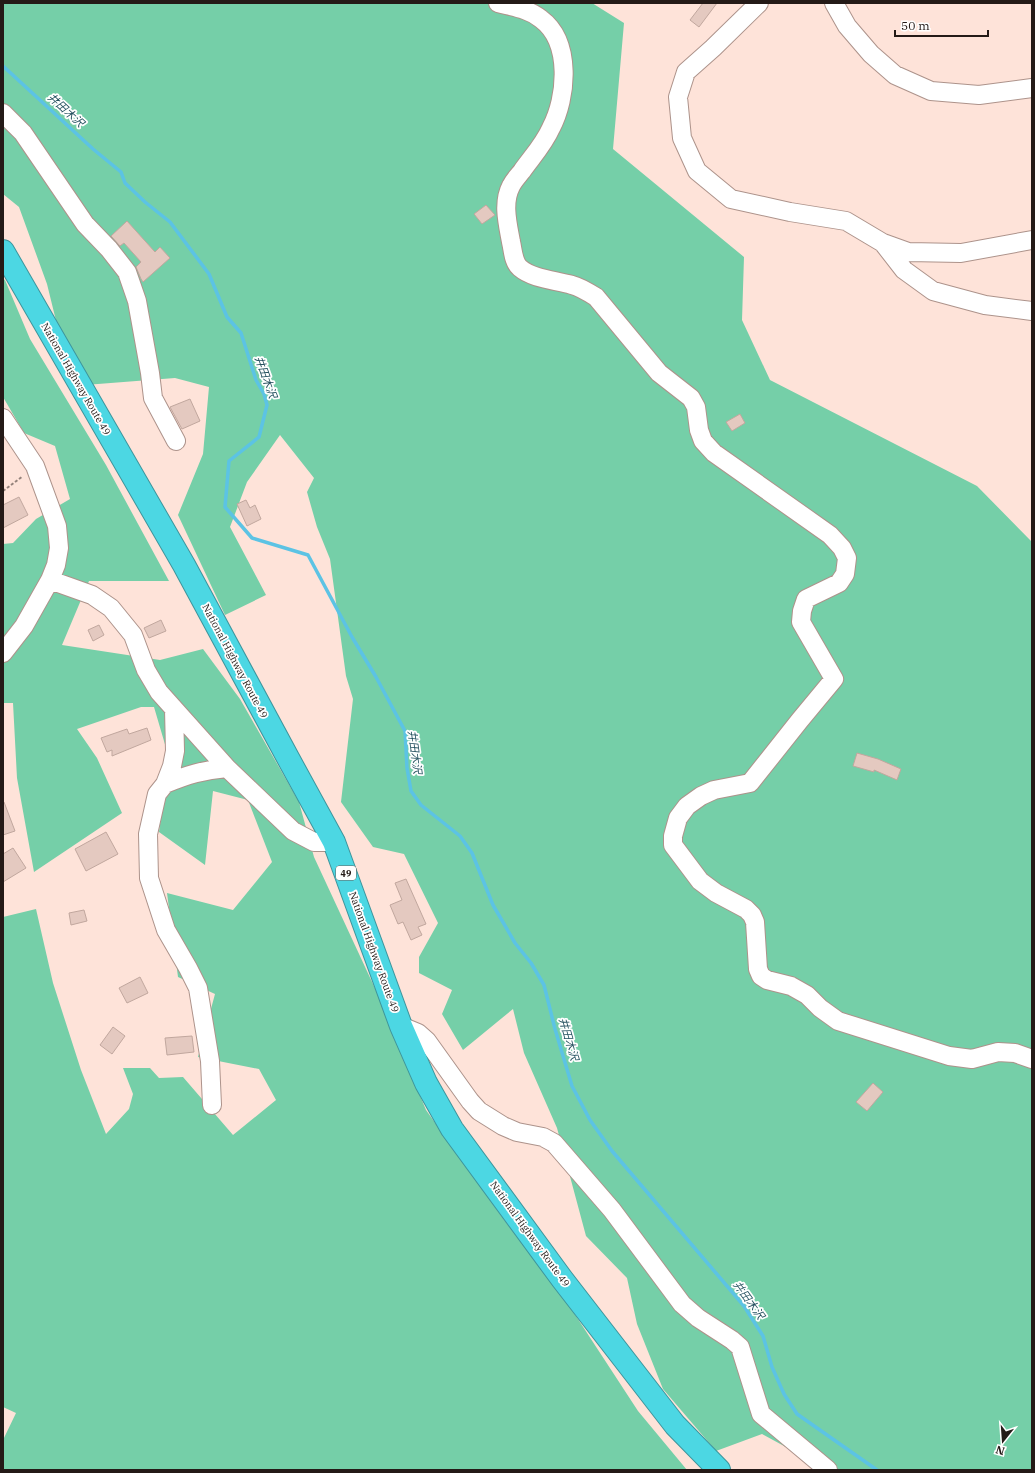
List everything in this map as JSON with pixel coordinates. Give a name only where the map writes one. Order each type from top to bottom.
[{"type":"highway","name":"National Highway Route 49","points":[[3,251],[184,566],[334,842],[401,1026],[426,1083],[452,1129],[562,1279],[675,1425],[719,1470]]},
{"type":"street","points":[[498,3],[529,12],[542,19],[556,35],[562,57],[564,77],[561,101],[552,128],[511,186],[506,205],[508,227],[515,261],[519,268],[534,275],[582,288],[596,296],[659,373],[691,398],[696,407],[699,430],[703,441],[714,452],[830,535],[842,548],[846,558],[845,574],[839,583],[806,599],[802,611],[801,622],[834,679],[750,783],[714,790],[701,796],[687,806],[678,818],[672,836],[673,845],[700,881],[716,893],[746,909],[752,915],[755,922],[758,969],[761,976],[767,980],[791,986],[807,995],[820,1008],[838,1021],[949,1056],[972,1059],[998,1052],[1015,1053],[1032,1059]]},
{"type":"street","points":[[759,3],[686,72],[678,97],[682,138],[697,170],[731,199],[790,212],[846,220],[883,243],[908,252],[961,253],[1032,240]]},
{"type":"street","points":[[834,3],[847,26],[871,54],[895,75],[931,91],[979,96],[1032,88]]},
{"type":"street","points":[[3,113],[23,133],[85,224],[110,249],[128,272],[137,301],[153,398],[176,441]]},
{"type":"street","points":[[883,243],[904,270],[933,291],[985,305],[1032,311]]},
{"type":"street","points":[[3,418],[35,466],[57,526],[59,548],[56,565],[50,580],[24,626],[3,653]]},
{"type":"street","points":[[50,580],[92,595],[112,608],[133,635],[146,670],[159,692],[227,768],[293,831],[314,842],[334,842]]},
{"type":"street","points":[[174,709],[175,751],[172,766],[165,784],[156,794],[148,834],[149,878],[166,930],[198,988],[210,1061],[212,1105]]},
{"type":"street","points":[[165,784],[192,773],[209,769],[227,768]]},
{"type":"street","points":[[401,1026],[418,1033],[427,1041],[470,1101],[479,1111],[503,1126],[517,1132],[543,1137],[554,1143],[612,1210],[682,1304],[698,1318],[732,1340],[740,1347],[761,1414],[828,1470]]},
{"type":"path","points":[[3,491],[35,466]]},
{"type":"green space","points":[[3,3],[592,3],[624,23],[613,149],[744,257],[742,320],[770,380],[977,486],[1032,542],[1032,1470],[828,1470],[762,1434],[716,1451],[663,1389],[637,1324],[627,1278],[586,1236],[557,1128],[524,1053],[513,1009],[463,1050],[442,1014],[452,990],[419,973],[419,957],[438,923],[404,854],[373,847],[341,802],[353,699],[346,676],[330,559],[317,527],[307,492],[314,478],[280,435],[247,482],[230,527],[266,595],[225,615],[178,515],[203,454],[209,387],[175,378],[85,385],[62,345],[47,284],[19,207],[3,194]]},
{"type":"green space","points":[[3,279],[5,280],[30,339],[106,465],[169,581],[89,581],[62,645],[160,660],[203,649],[240,699],[299,802],[314,857],[379,997],[426,1110],[502,1217],[572,1310],[638,1411],[687,1470],[3,1470],[3,1440],[16,1413],[3,1407],[3,917],[36,909],[53,983],[81,1070],[106,1134],[129,1109],[133,1094],[123,1068],[150,1068],[159,1078],[183,1077],[233,1135],[276,1100],[259,1069],[198,1057],[215,994],[178,977],[167,893],[233,910],[272,862],[248,800],[213,791],[205,865],[159,832],[169,758],[154,707],[141,707],[77,729],[97,758],[122,813],[34,872],[17,778],[13,703],[3,703],[3,544],[13,543],[36,519],[70,499],[55,446],[24,433],[3,397]]},
{"type":"building","points":[[703,3],[717,3],[699,27],[690,20]]},
{"type":"building","points":[[486,205],[495,215],[482,224],[474,214]]},
{"type":"building","points":[[127,221],[155,252],[160,247],[170,258],[143,282],[136,267],[141,262],[124,243],[120,246],[111,236]]},
{"type":"building","points":[[190,399],[200,421],[182,429],[170,407]]},
{"type":"building","points":[[740,414],[745,423],[732,431],[726,422]]},
{"type":"building","points":[[19,497],[28,515],[3,528],[3,505]]},
{"type":"building","points":[[246,500],[250,508],[255,505],[261,519],[247,526],[237,504]]},
{"type":"building","points":[[161,620],[166,631],[149,638],[144,628]]},
{"type":"building","points":[[99,625],[104,635],[93,641],[88,630]]},
{"type":"building","points":[[147,728],[151,740],[112,756],[112,750],[107,752],[101,738],[127,729],[129,734]]},
{"type":"building","points":[[857,753],[878,759],[901,769],[897,780],[874,770],[874,772],[853,766]]},
{"type":"building","points":[[4,802],[15,831],[3,835],[3,803]]},
{"type":"building","points":[[106,832],[118,854],[86,871],[75,849]]},
{"type":"building","points":[[13,848],[26,868],[3,882],[3,854]]},
{"type":"building","points":[[406,879],[426,924],[418,927],[422,935],[411,940],[403,922],[398,924],[390,905],[402,900],[395,883]]},
{"type":"building","points":[[84,910],[87,921],[71,925],[69,913]]},
{"type":"building","points":[[140,977],[148,993],[127,1003],[119,988]]},
{"type":"building","points":[[113,1027],[125,1036],[112,1054],[100,1045]]},
{"type":"building","points":[[192,1036],[194,1052],[167,1055],[165,1038]]},
{"type":"building","points":[[873,1083],[883,1092],[867,1111],[856,1102]]},
{"type":"waterway","name":"井田木沢","points":[[3,66],[93,149],[121,172],[125,183],[145,202],[170,222],[209,274],[227,317],[241,333],[256,380],[264,394],[267,405],[259,437],[229,461],[225,507],[252,538],[308,555],[405,731],[407,768],[411,791],[421,805],[460,836],[472,853],[493,905],[515,943],[531,963],[544,985],[572,1086],[590,1120],[612,1151],[744,1306],[763,1336],[772,1367],[784,1394],[797,1414],[877,1470]]}]
